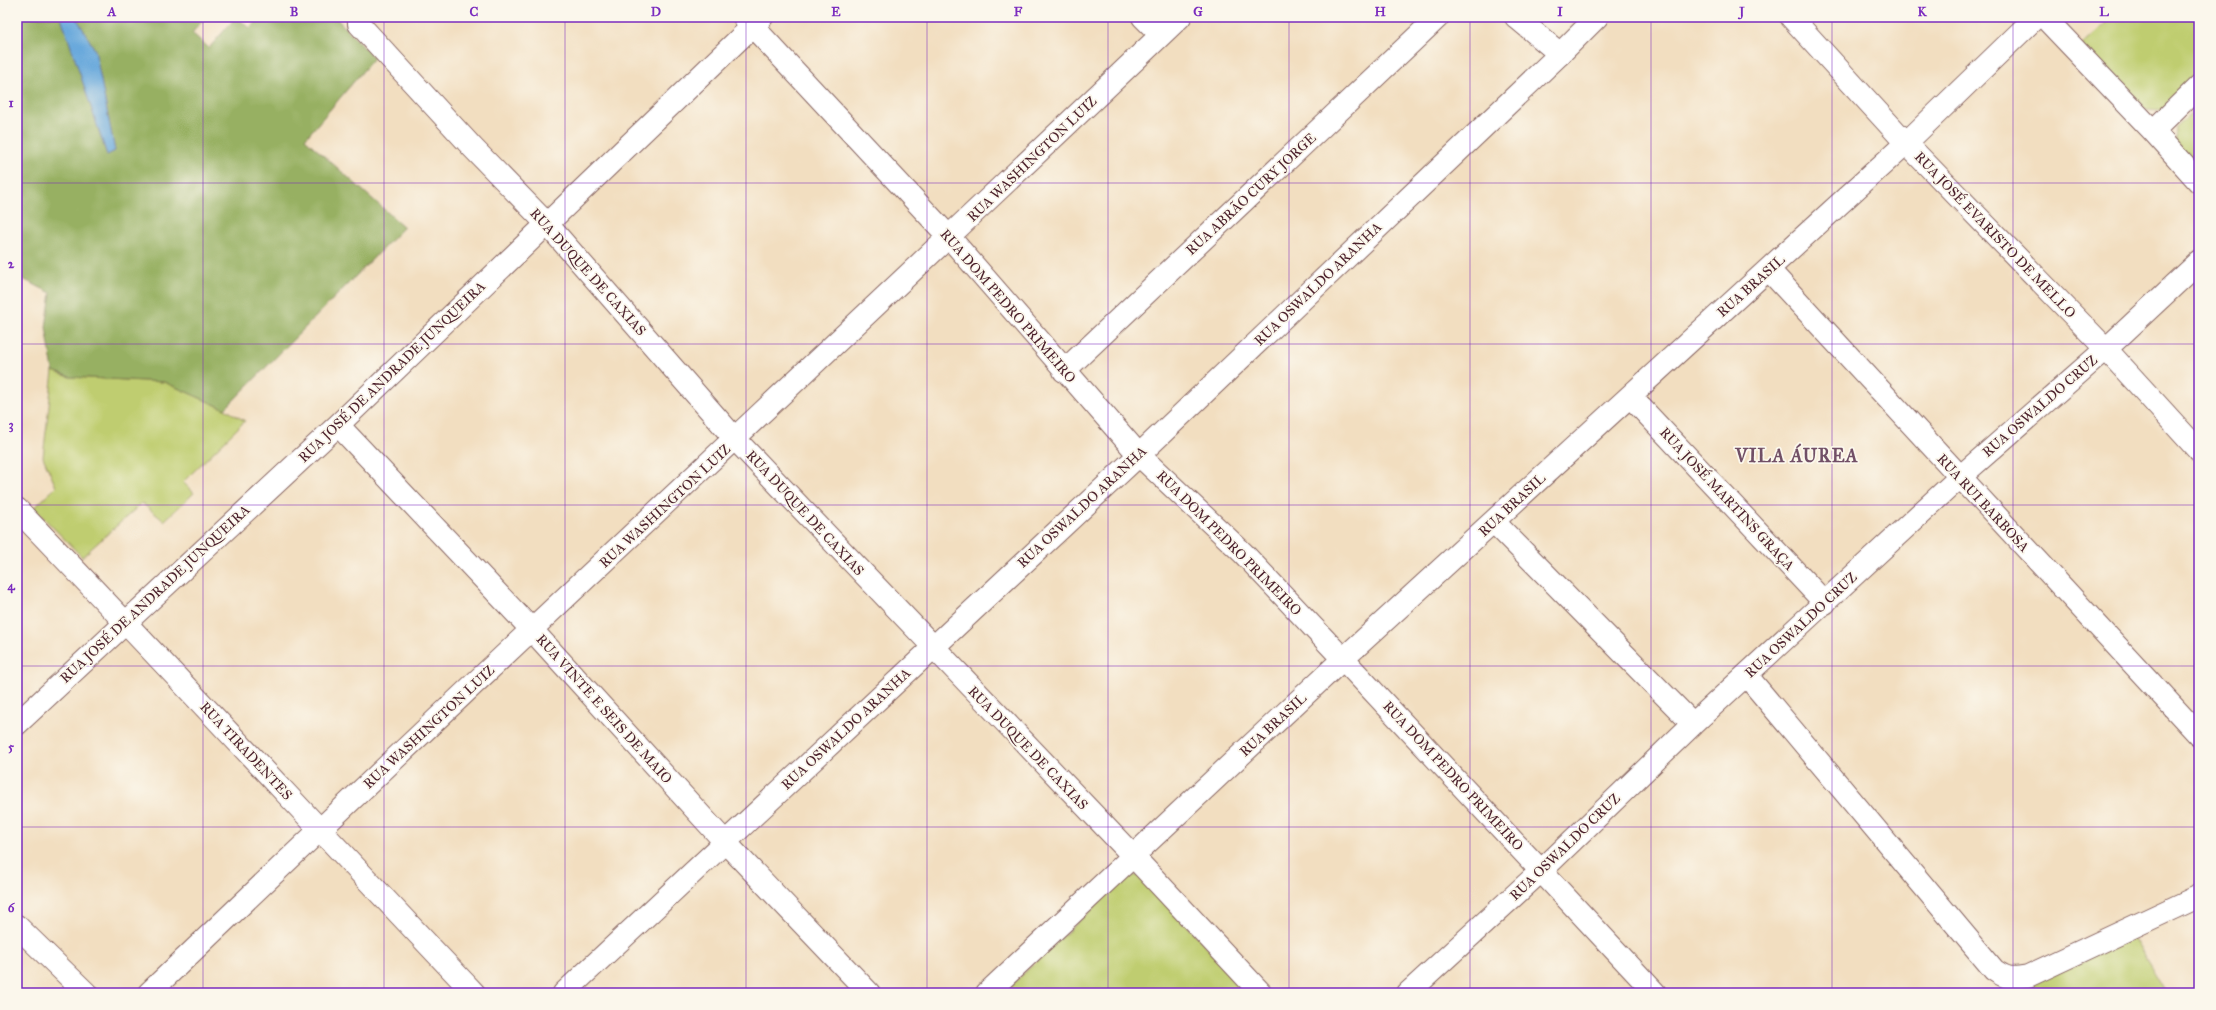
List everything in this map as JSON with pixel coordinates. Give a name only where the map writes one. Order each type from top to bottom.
[{"type":"street","points":[[1143,17],[1161,36]]},
{"type":"street","name":"RUA WASHINGTON LUIZ","points":[[149,993],[319,830],[950,238],[1180,17]]},
{"type":"street","name":"RUA ABRÃO CURY JORGE","points":[[1064,371],[1438,17]]},
{"type":"street","points":[[1516,17],[1560,54]]},
{"type":"street","name":"RUA OSWALDO ARANHA","points":[[564,993],[1138,455],[1560,54],[1597,17]]},
{"type":"street","name":"RUA JOSÉ EVARISTO DE MELLO","points":[[1791,17],[1906,144],[2106,349],[2199,451]]},
{"type":"street","name":"RUA BRASIL","points":[[987,993],[1344,659],[1906,144],[2036,17]]},
{"type":"street","points":[[2044,17],[2154,131],[2199,182]]},
{"type":"street","name":"RUA DUQUE DE CAXIAS","points":[[359,20],[473,148],[547,224],[736,440],[932,648],[1134,857],[1261,993]]},
{"type":"street","name":"RUA DOM PEDRO PRIMEIRO","points":[[753,20],[950,238],[1138,455],[1243,554],[1344,659],[1655,993]]},
{"type":"street","name":"RUA JOSÉ DE ANDRADE JUNQUEIRA","points":[[17,724],[125,621],[338,425],[547,224],[753,20]]},
{"type":"street","points":[[2154,131],[2199,86]]},
{"type":"street","name":"RUA OSWALDO CRUZ","points":[[1408,993],[1541,871],[1693,724],[1747,676],[1960,477],[2106,349],[2199,262]]},
{"type":"street","name":"RUA RUI BARBOSA","points":[[1769,270],[2199,735]]},
{"type":"street","name":"RUA JOSÉ MARTINS GRAÇA","points":[[1630,396],[1824,603]]},
{"type":"street","name":"RUA VINTE E SEIS DE MAIO","points":[[338,425],[532,630],[725,842],[869,993]]},
{"type":"street","name":"RUA TIRADENTES","points":[[17,509],[125,621],[319,830],[474,993]]},
{"type":"street","points":[[1494,522],[1693,724]]},
{"type":"street","points":[[1747,676],[1994,970],[2004,977],[2014,979],[2028,976],[2199,896]]},
{"type":"street","points":[[17,926],[86,993]]},
{"type":"green space","points":[[17,17],[61,17],[107,155],[115,151],[95,50],[76,17],[202,17],[204,19],[192,33],[209,48],[236,17],[250,28],[259,17],[338,17],[337,19],[374,58],[305,139],[404,227],[225,409],[164,382],[70,377],[53,371],[46,327],[51,293],[17,276]]},
{"type":"green space","points":[[2112,17],[2199,17],[2199,75],[2162,111],[2146,110],[2082,45]]},
{"type":"green space","points":[[2199,105],[2199,172],[2175,145],[2176,127]]},
{"type":"green space","points":[[53,371],[70,377],[164,382],[225,409],[245,421],[183,482],[194,493],[164,521],[142,503],[82,557],[34,508],[56,487],[43,457]]},
{"type":"green space","points":[[1128,875],[1142,876],[1249,993],[1003,993]]},
{"type":"green space","points":[[2133,937],[2166,993],[2004,993],[2007,988],[2020,990]]},
{"type":"water","points":[[61,17],[76,17],[95,50],[115,151],[107,155]]},
{"type":"district","name":"VILA ÁUREA","points":[[1797,456]]}]
